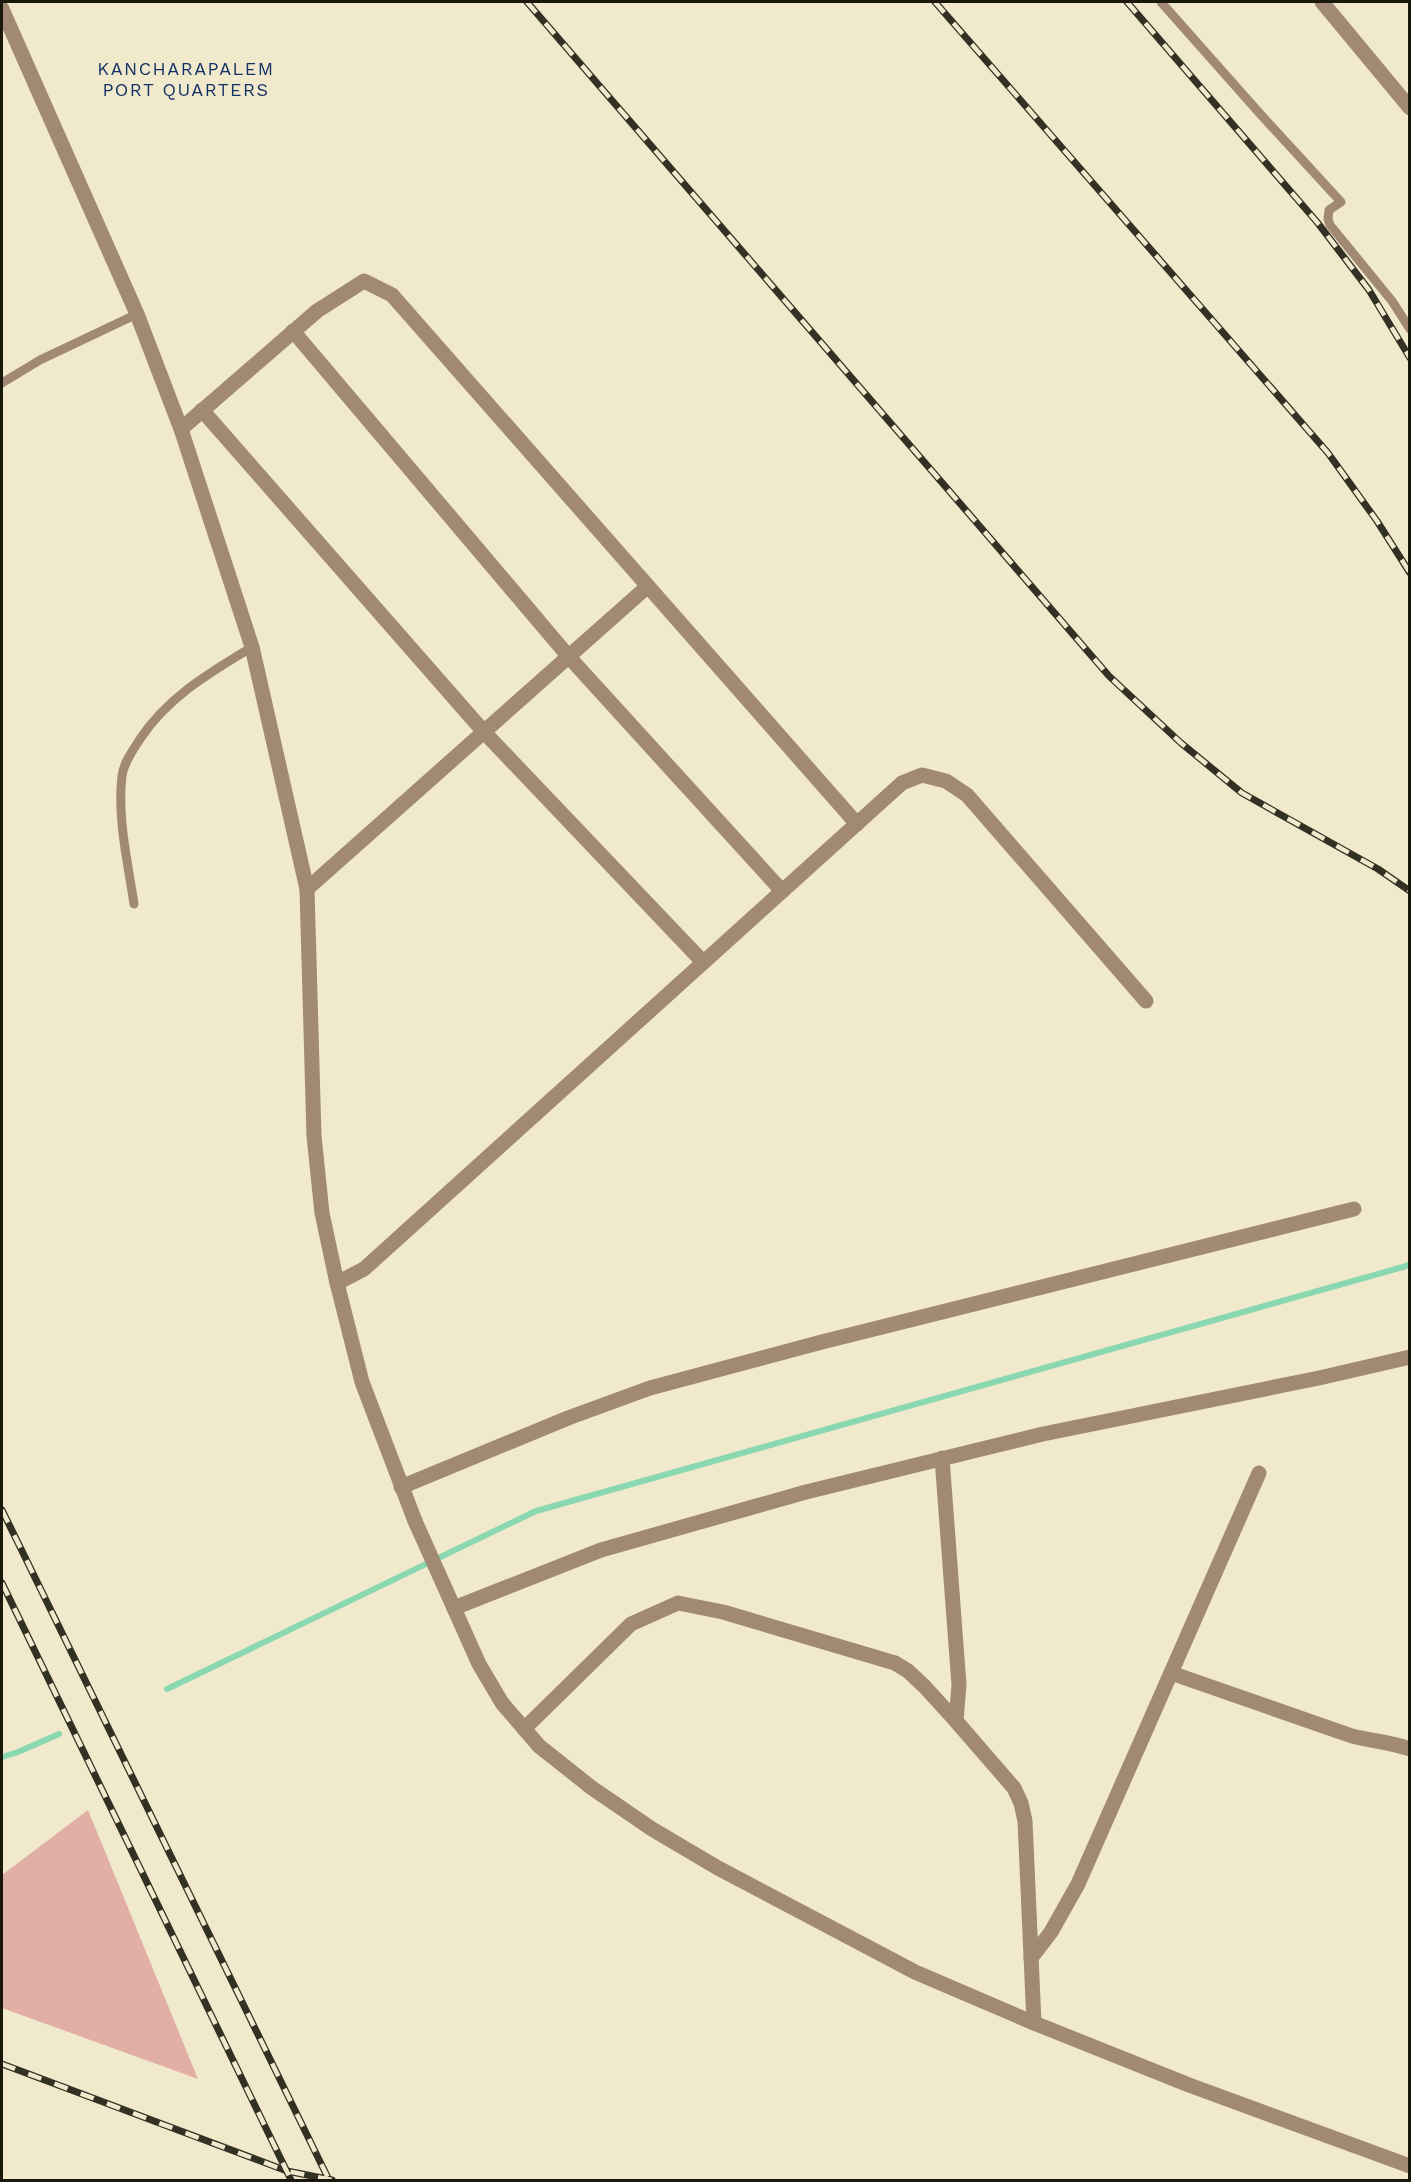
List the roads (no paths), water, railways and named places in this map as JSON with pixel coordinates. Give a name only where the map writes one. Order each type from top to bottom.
[{"type":"street","points":[[1322,2],[1410,108]]},
{"type":"street","points":[[2,9],[137,314],[181,429],[252,647],[307,889],[314,1136],[322,1214],[337,1283],[362,1383],[401,1487],[479,1664],[502,1702],[539,1746],[592,1788],[652,1829],[718,1868],[915,1972],[1189,2085],[1410,2166]]},
{"type":"street","points":[[181,429],[317,311],[364,281],[392,295],[857,824]]},
{"type":"street","points":[[293,331],[568,657],[782,891]]},
{"type":"street","points":[[202,410],[484,732],[704,962]]},
{"type":"street","points":[[307,889],[648,586]]},
{"type":"street","points":[[337,1283],[364,1269],[902,783],[922,775],[946,781],[968,795],[1146,1001]]},
{"type":"street","points":[[401,1487],[568,1418],[650,1388],[851,1334],[1354,1209]]},
{"type":"street","points":[[454,1608],[625,1542],[806,1492],[1043,1434],[1319,1378],[1410,1357]]},
{"type":"street","points":[[942,1458],[959,1685],[956,1720]]},
{"type":"street","points":[[1031,1958],[1051,1932],[1078,1884],[1259,1473]]},
{"type":"street","points":[[524,1729],[630,1624],[678,1603],[723,1612],[895,1663],[908,1671],[956,1720],[1014,1788],[1022,1803],[1025,1821],[1034,2023]]},
{"type":"street","points":[[1171,1673],[1352,1736],[1410,1749]]},
{"type":"lane","points":[[1161,2],[1341,202],[1329,210],[1330,225],[1392,301],[1410,329]]},
{"type":"lane","points":[[2,383],[40,360],[137,314]]},
{"type":"lane","points":[[134,904],[121,808],[122,774],[133,749],[149,725],[171,701],[198,679],[252,647]]},
{"type":"waterway","points":[[167,1689],[536,1511],[1410,1264]]},
{"type":"waterway","points":[[2,1757],[59,1734]]},
{"type":"railway","points":[[527,2],[1109,676],[1181,743],[1242,793],[1378,869],[1410,891]]},
{"type":"railway","points":[[935,2],[1328,453],[1377,521],[1410,573]]},
{"type":"railway","points":[[1127,2],[1317,222],[1369,290],[1410,358]]},
{"type":"railway","points":[[2,1510],[329,2180]]},
{"type":"railway","points":[[2,1583],[291,2180]]},
{"type":"railway","points":[[2,2064],[287,2171],[332,2180]]},
{"type":"district","name":"KANCHARAPALEM PORT QUARTERS","points":[[186,79]]}]
